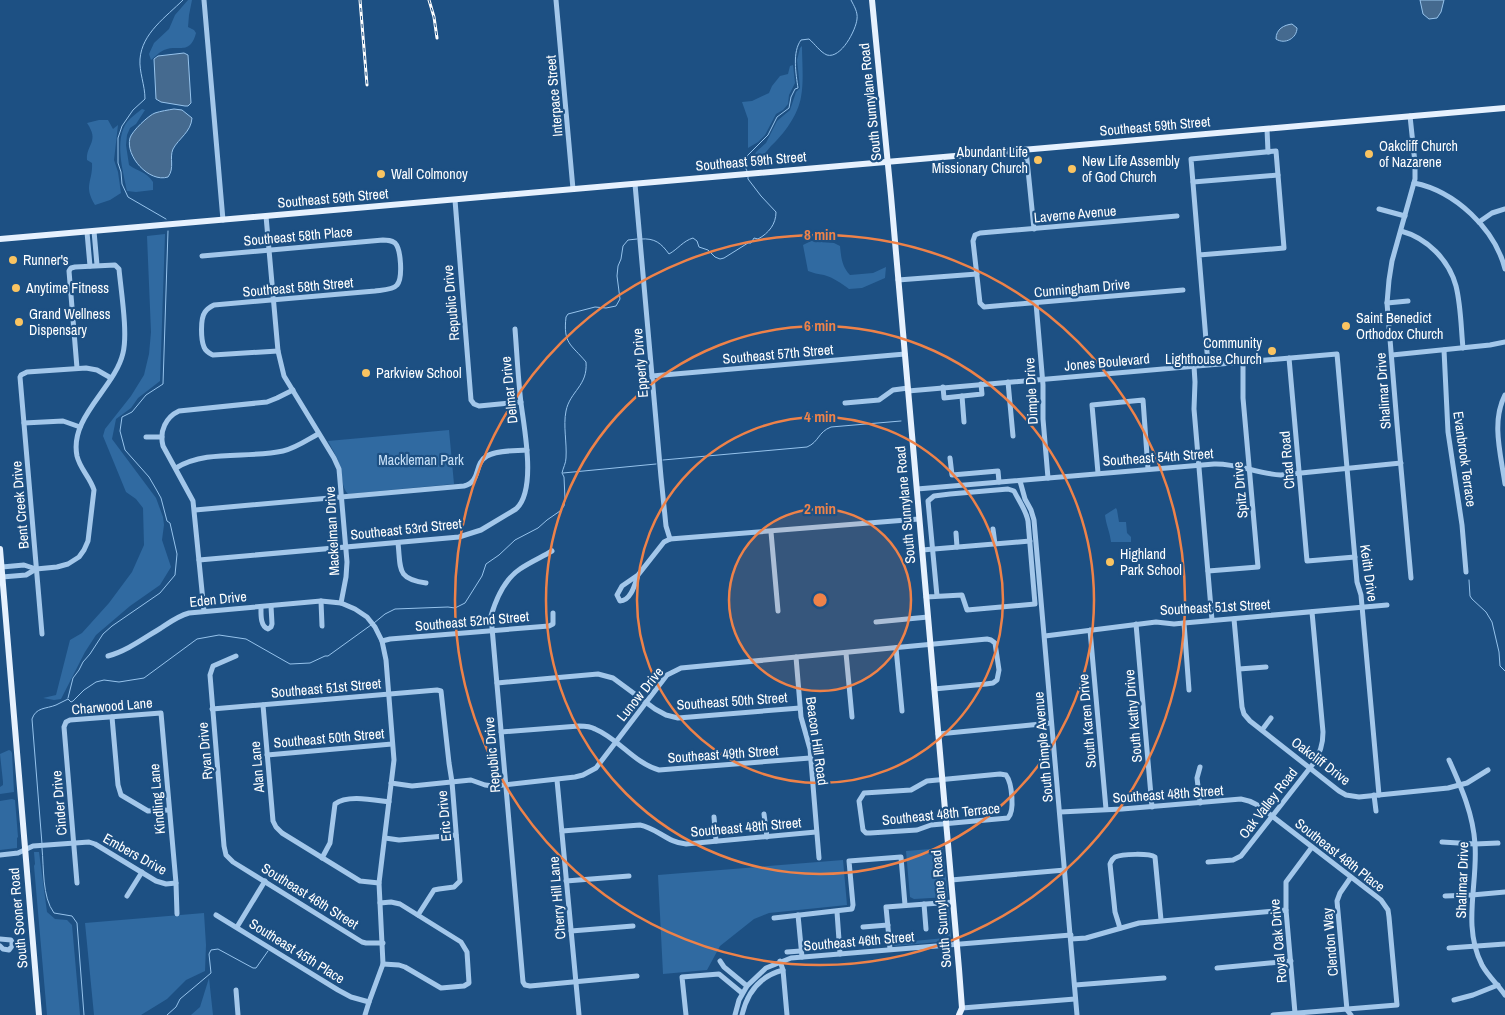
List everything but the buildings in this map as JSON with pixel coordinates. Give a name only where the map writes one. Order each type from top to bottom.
[{"type":"main road","name":"South Sunnylane Road","points":[[872,0],[953,902],[960,1012],[966,1015]]},
{"type":"main road","name":"Southeast 59th Street","points":[[0,239],[1505,108]]},
{"type":"main road","name":"South Sooner Road","points":[[0,549],[39,1015]]},
{"type":"street","points":[[204,0],[223,220]]},
{"type":"street","name":"Interpace Street","points":[[556,0],[573,190]]},
{"type":"street","name":"Shalimar Drive","points":[[1410,116],[1416,169],[1390,273],[1387,304],[1411,578]]},
{"type":"street","points":[[1266,129],[1268,152]]},
{"type":"street","points":[[1026,150],[1034,228]]},
{"type":"street","points":[[1199,255],[1284,248],[1276,151],[1191,159],[1208,364]]},
{"type":"street","points":[[1193,182],[1278,175]]},
{"type":"street","points":[[1414,183],[1434,188],[1469,211],[1496,247],[1505,269]]},
{"type":"street","name":"Epperly Drive","points":[[636,184],[665,516],[670,539]]},
{"type":"street","name":"Republic Drive","points":[[454,200],[470,400],[479,406],[521,402]]},
{"type":"street","points":[[1379,209],[1405,216]]},
{"type":"street","points":[[1479,222],[1492,213],[1505,209]]},
{"type":"street","name":"Mackelman Drive","points":[[266,216],[278,350],[282,369],[339,469],[346,547],[346,577],[341,603]]},
{"type":"street","name":"Laverne Avenue","points":[[977,274],[974,241],[975,235],[980,233],[1177,216]]},
{"type":"street","points":[[1401,231],[1418,236],[1428,244],[1442,260],[1454,279],[1458,297],[1463,348]]},
{"type":"street","points":[[91,232],[97,265]]},
{"type":"street","points":[[90,266],[91,232]]},
{"type":"street","name":"Southeast 58th Place","points":[[202,256],[384,240],[391,241],[396,244],[400,255],[398,284]]},
{"type":"street","points":[[2,568],[24,566],[36,569],[68,564],[79,557],[87,544],[94,493],[92,484],[77,457],[76,440],[80,427],[118,367],[125,344],[119,269],[117,266],[113,264],[72,267],[68,272],[77,368],[92,369],[111,378]]},
{"type":"street","points":[[898,280],[977,274]]},
{"type":"street","name":"Cunningham Drive","points":[[977,274],[980,303],[984,307],[1183,290]]},
{"type":"street","name":"Southeast 58th Street","points":[[278,350],[213,355],[206,351],[203,344],[202,321],[205,311],[214,305],[386,290],[394,288],[398,284]]},
{"type":"street","points":[[1387,304],[1408,301]]},
{"type":"street","name":"Dimple Drive","points":[[1036,303],[1048,478]]},
{"type":"street","name":"Delmar Drive","points":[[515,329],[527,450]]},
{"type":"street","points":[[1392,355],[1505,342]]},
{"type":"street","name":"Evanbrook Terrace","points":[[1444,350],[1449,442],[1462,525],[1466,572]]},
{"type":"street","name":"Southeast 57th Street","points":[[652,376],[905,354]]},
{"type":"street","name":"Jones Boulevard","points":[[845,403],[879,400],[893,390],[942,388],[1337,354]]},
{"type":"street","name":"Keith Drive","points":[[1337,354],[1357,585],[1362,595],[1377,795],[1376,811]]},
{"type":"street","name":"Chad Road","points":[[1290,358],[1306,561],[1355,558]]},
{"type":"street","name":"Spitz Drive","points":[[1208,571],[1258,567],[1243,398],[1243,362]]},
{"type":"street","points":[[1194,366],[1193,404],[1212,620]]},
{"type":"street","name":"Bent Creek Drive","points":[[42,634],[20,380],[22,375],[27,372],[77,368]]},
{"type":"street","points":[[1008,382],[1013,436]]},
{"type":"street","points":[[942,388],[944,398],[982,394],[981,384]]},
{"type":"street","points":[[204,611],[195,510],[192,496],[163,446],[162,429],[173,414],[179,411],[268,402],[293,390]]},
{"type":"street","points":[[1505,394],[1497,419],[1505,484]]},
{"type":"street","points":[[962,396],[964,422]]},
{"type":"street","points":[[1098,473],[1092,405],[1142,400],[1148,469]]},
{"type":"street","points":[[24,423],[57,421],[68,422],[80,427]]},
{"type":"street","points":[[176,468],[203,458],[283,451],[318,434]]},
{"type":"street","points":[[146,437],[162,437]]},
{"type":"street","points":[[195,510],[467,485],[474,480],[480,463],[487,456],[527,450]]},
{"type":"street","name":"Southeast 53rd Street","points":[[199,560],[438,540],[465,535],[492,524],[520,505],[525,491],[527,450]]},
{"type":"street","points":[[950,458],[952,475],[950,494]]},
{"type":"street","name":"Southeast 54th Street","points":[[917,489],[1198,465],[1222,464],[1276,475],[1401,463]]},
{"type":"street","points":[[952,475],[998,471],[999,482]]},
{"type":"street","name":"South Dimple Avenue","points":[[1020,481],[1034,520],[1077,1015]]},
{"type":"street","points":[[992,483],[993,490]]},
{"type":"street","points":[[926,597],[962,594],[967,610],[1035,604],[1027,515],[1014,491],[1008,488],[950,494],[934,496],[928,501],[937,596]]},
{"type":"street","points":[[638,575],[628,598],[625,601],[620,601],[617,595],[620,589],[638,575],[664,542],[670,539],[919,519]]},
{"type":"street","points":[[994,529],[995,544]]},
{"type":"street","points":[[771,532],[778,611]]},
{"type":"street","points":[[956,533],[957,547]]},
{"type":"street","points":[[922,550],[1030,541]]},
{"type":"street","points":[[398,543],[402,574],[413,581],[426,583]]},
{"type":"street","name":"Republic Drive","points":[[552,551],[520,569],[507,582],[493,608],[491,616],[522,970],[525,985],[575,982]]},
{"type":"street","points":[[2,577],[26,575],[36,569]]},
{"type":"street","points":[[321,601],[322,626]]},
{"type":"street","name":"Eden Drive","points":[[108,656],[117,654],[178,617],[189,613],[321,601],[341,603]]},
{"type":"street","points":[[341,603],[359,611],[373,625],[382,641],[386,660],[394,760],[379,883],[383,964],[365,1015]]},
{"type":"street","name":"Southeast 51st Street","points":[[1045,636],[1156,622],[1171,624],[1387,605]]},
{"type":"street","points":[[261,606],[262,625],[268,629],[272,624],[271,606]]},
{"type":"street","name":"Oak Valley Road","points":[[1208,862],[1232,860],[1241,856],[1310,768],[1320,752],[1323,737],[1312,612]]},
{"type":"street","name":"Southeast 52nd Street","points":[[382,641],[549,626],[553,624],[553,613]]},
{"type":"street","points":[[876,622],[928,617]]},
{"type":"street","name":"Oakcliff Drive","points":[[1234,618],[1243,711],[1250,721],[1339,791],[1359,797],[1430,790],[1460,785],[1488,770]]},
{"type":"street","points":[[1184,623],[1190,690]]},
{"type":"street","name":"South Kathy Drive","points":[[1136,624],[1152,807]]},
{"type":"street","name":"South Karen Drive","points":[[1090,630],[1106,809]]},
{"type":"street","name":"Lunow Drive","points":[[391,783],[412,786],[471,780],[488,786],[557,780],[576,777],[590,772],[596,768],[667,675],[681,668],[987,639],[995,643],[998,670],[997,680],[986,684],[934,689]]},
{"type":"street","points":[[896,648],[902,711]]},
{"type":"street","points":[[846,653],[852,717]]},
{"type":"street","name":"Ryan Drive","points":[[228,858],[224,850],[210,672],[213,666],[236,656]]},
{"type":"street","name":"Beacon Hill Road","points":[[796,657],[802,724],[809,744],[819,858]]},
{"type":"street","points":[[1239,669],[1266,667]]},
{"type":"street","name":"Southeast 50th Street","points":[[497,683],[598,674],[614,678],[666,715],[678,718],[800,708]]},
{"type":"street","name":"Southeast 51st Street","points":[[212,709],[441,691]]},
{"type":"street","name":"Eric Drive","points":[[418,915],[434,890],[454,887],[460,881],[452,782],[441,691]]},
{"type":"street","name":"Alan Lane","points":[[263,705],[273,821],[282,833],[322,858]]},
{"type":"street","name":"Charwood Lane","points":[[66,722],[70,720],[161,713]]},
{"type":"street","name":"Kindling Lane","points":[[161,713],[177,914]]},
{"type":"street","points":[[112,717],[118,785],[121,795],[148,811],[169,810]]},
{"type":"street","points":[[1262,730],[1271,718]]},
{"type":"street","name":"Cinder Drive","points":[[66,722],[64,728],[77,883]]},
{"type":"street","points":[[938,734],[1051,723]]},
{"type":"street","name":"Southeast 49th Street","points":[[501,732],[580,726],[590,727],[600,731],[644,764],[660,770],[810,758]]},
{"type":"street","name":"Southeast 50th Street","points":[[267,755],[392,744]]},
{"type":"street","name":"Shalimar Drive","points":[[1449,760],[1470,812],[1475,844],[1472,896],[1472,926],[1475,946],[1483,966],[1505,996]]},
{"type":"street","points":[[1200,767],[1197,778],[1200,803]]},
{"type":"street","name":"Southeast 48th Terrace","points":[[1006,775],[1010,782],[1012,814],[1008,818],[931,825],[917,830],[870,833],[866,833],[863,830],[860,801],[861,796],[864,794],[912,790],[927,781],[942,779],[1006,775]]},
{"type":"street","name":"Cherry Hill Lane","points":[[557,780],[579,1015]]},
{"type":"street","points":[[379,883],[360,881],[322,858],[330,843],[336,802],[348,799],[362,799],[389,802]]},
{"type":"street","name":"Southeast 48th Street","points":[[1060,812],[1152,807],[1241,799],[1249,800],[1272,816]]},
{"type":"street","points":[[764,814],[767,837]]},
{"type":"street","name":"Southeast 48th Place","points":[[1272,816],[1381,900],[1388,910],[1397,1005],[1347,1010]]},
{"type":"street","points":[[714,818],[716,841]]},
{"type":"street","name":"Southeast 48th Street","points":[[562,831],[640,825],[649,827],[678,843],[692,844],[816,832]]},
{"type":"street","points":[[385,838],[399,840],[456,835]]},
{"type":"street","name":"Embers Drive","points":[[25,849],[83,841],[95,844],[161,882],[166,884],[176,883]]},
{"type":"street","points":[[1442,842],[1498,843]]},
{"type":"street","name":"Royal Oak Drive","points":[[1295,1013],[1286,910],[1286,882],[1312,847]]},
{"type":"street","points":[[0,855],[18,853],[25,849]]},
{"type":"street","points":[[1120,928],[1115,912],[1111,861],[1118,856],[1148,854],[1155,857],[1161,920]]},
{"type":"street","points":[[774,918],[850,910],[853,908],[849,862],[901,856],[906,905]]},
{"type":"street","name":"Southeast 46th Street","points":[[228,858],[362,942],[383,943]]},
{"type":"street","points":[[951,880],[1065,870]]},
{"type":"street","points":[[127,896],[142,872]]},
{"type":"street","points":[[566,881],[629,876]]},
{"type":"street","name":"Clendon Way","points":[[1347,1010],[1337,901],[1351,877]]},
{"type":"street","points":[[237,927],[265,881]]},
{"type":"street","points":[[1445,896],[1472,896],[1505,892]]},
{"type":"street","points":[[380,903],[396,902],[461,942],[467,952],[469,980],[468,984],[464,986],[441,988],[405,967],[383,964]]},
{"type":"street","points":[[890,949],[886,907],[953,902]]},
{"type":"street","points":[[924,904],[926,929]]},
{"type":"street","name":"Southeast 46th Street","points":[[735,1015],[742,993],[756,976],[766,968],[802,954],[840,954],[956,944],[1071,937],[1086,938],[1139,923],[1286,910]]},
{"type":"street","points":[[837,912],[840,954]]},
{"type":"street","name":"Southeast 45th Place","points":[[216,915],[342,992],[351,997],[369,1002]]},
{"type":"street","points":[[787,952],[802,954],[798,916]]},
{"type":"street","points":[[863,928],[888,925]]},
{"type":"street","points":[[571,932],[634,926]]},
{"type":"street","points":[[0,939],[7,938],[12,942],[9,950],[3,949],[0,946]]},
{"type":"street","points":[[1449,948],[1505,944]]},
{"type":"street","points":[[720,961],[724,967],[747,986]]},
{"type":"street","points":[[1217,968],[1291,961]]},
{"type":"street","points":[[780,962],[783,970],[787,1015]]},
{"type":"street","points":[[742,1015],[751,991],[766,976],[783,970]]},
{"type":"street","points":[[686,1015],[682,977],[719,974],[742,993]]},
{"type":"street","points":[[575,982],[637,976]]},
{"type":"street","points":[[1075,985],[1164,978]]},
{"type":"street","points":[[1454,1000],[1498,986]]},
{"type":"street","points":[[236,990],[238,1015]]},
{"type":"street","points":[[960,1012],[1075,999]]},
{"type":"street","points":[[1273,1015],[1347,1010]]},
{"type":"street","points":[[1343,1015],[1347,1010]]},
{"type":"street","points":[[1347,1010],[1351,1015]]},
{"type":"green space","points":[[188,0],[192,0],[188,27],[196,33],[190,45],[183,48],[169,48],[151,60],[149,54],[154,43],[169,29],[175,15]]},
{"type":"green space","points":[[802,46],[802,85],[797,111],[781,136],[760,159],[751,165],[756,152],[766,143],[777,121],[790,110],[796,92],[800,88],[797,60]]},
{"type":"green space","points":[[793,65],[795,83],[789,95],[788,104],[776,114],[765,135],[748,148],[748,119],[742,102],[752,101],[769,93],[780,76],[788,74],[790,66]]},
{"type":"green space","points":[[142,109],[145,110],[136,124],[130,128],[126,145],[129,165],[150,178],[153,182],[153,190],[127,191],[122,165],[121,138],[127,122]]},
{"type":"green space","points":[[108,120],[113,129],[118,125],[114,160],[121,193],[110,200],[95,205],[89,188],[92,163],[87,160],[87,155],[92,143],[92,135],[87,123]]},
{"type":"green space","points":[[165,234],[160,381],[138,398],[131,408],[116,419],[112,439],[156,498],[163,517],[162,540],[171,567],[160,585],[130,606],[96,635],[61,699],[43,698],[56,695],[70,640],[82,633],[109,603],[132,572],[144,545],[143,508],[136,499],[126,492],[103,436],[105,429],[131,396],[144,375],[149,354],[151,332],[147,236]]},
{"type":"green space","points":[[811,241],[834,243],[840,246],[841,258],[850,275],[873,273],[886,267],[885,278],[862,288],[849,289],[831,278],[808,271],[803,245]]},
{"type":"green space","name":"Mackleman Park","points":[[449,430],[454,484],[348,494],[343,485],[338,460],[328,441]]},
{"type":"green space","points":[[1116,508],[1119,522],[1126,522],[1127,533],[1131,537],[1131,542],[1111,542],[1105,515]]},
{"type":"green space","points":[[9,750],[12,753],[14,792],[0,794],[0,787],[3,785],[3,782],[0,754]]},
{"type":"green space","points":[[15,800],[17,848],[0,850],[0,801]]},
{"type":"green space","points":[[943,848],[948,897],[914,899],[910,897],[906,851]]},
{"type":"green space","points":[[34,852],[39,852],[47,912],[55,919],[67,920],[72,925],[80,1015],[47,1015]]},
{"type":"green space","points":[[843,860],[847,905],[769,913],[754,919],[720,946],[707,970],[663,974],[658,875]]},
{"type":"green space","points":[[949,909],[951,937],[949,941],[892,945],[893,943],[945,938],[943,920],[946,919],[943,919],[942,910]]},
{"type":"green space","points":[[204,913],[205,971],[186,980],[167,999],[141,1015],[94,1015],[85,923]]},
{"type":"green space","points":[[209,978],[213,1015],[191,1015],[200,1007]]},
{"type":"shaded area","points":[[1420,0],[1444,0],[1441,12],[1437,18],[1429,19],[1423,14]]},
{"type":"shaded area","points":[[1292,24],[1297,28],[1295,35],[1290,40],[1279,41],[1276,39],[1277,33],[1281,28]]},
{"type":"shaded area","points":[[184,53],[188,55],[191,103],[185,106],[161,102],[156,99],[154,59],[158,56]]},
{"type":"shaded area","points":[[174,109],[182,110],[192,118],[191,123],[173,149],[171,170],[168,177],[153,176],[140,167],[135,160],[129,145],[130,138],[137,128],[152,114]]},
{"type":"waterway","points":[[166,219],[128,197],[122,184],[118,163],[118,138],[122,126],[133,110],[145,99],[140,64],[145,41],[156,26],[183,0]]},
{"type":"waterway","points":[[747,171],[747,156],[768,135],[777,117],[789,108],[791,97],[795,89],[798,88],[796,51],[801,40],[809,39],[827,55],[837,53],[847,43],[856,24],[856,9],[851,0]]},
{"type":"waterway","points":[[641,239],[650,239],[657,242],[669,254],[693,238],[697,241],[699,247],[708,250],[720,259],[751,243],[754,238],[758,239],[771,228],[776,212],[761,196],[748,177]]},
{"type":"waterway","points":[[68,698],[73,678],[103,634],[160,593],[175,575],[177,554],[170,523],[167,521],[161,498],[149,477],[125,450],[120,431],[122,417],[132,412],[146,395],[163,384],[168,231]]},
{"type":"waterway","points":[[374,623],[395,609],[455,608],[465,603],[482,576],[486,564],[515,540],[538,528],[564,506],[564,477],[562,473],[566,462],[566,411],[571,398],[582,383],[586,370],[586,362],[572,347],[567,338],[566,317],[568,314],[595,307],[606,308],[616,306],[620,299],[617,276],[623,246],[628,240],[637,239]]},
{"type":"waterway","points":[[663,460],[807,447],[831,427],[901,421]]},
{"type":"waterway","points":[[563,473],[656,464]]},
{"type":"waterway","points":[[1469,580],[1470,596],[1486,612],[1492,622],[1499,652],[1500,666],[1505,671]]},
{"type":"waterway","points":[[42,844],[32,719],[39,710],[68,699],[71,702],[96,682],[104,680],[119,682],[144,678],[197,639],[219,635],[246,639],[290,664],[310,663],[328,656],[371,625]]},
{"type":"waterway","points":[[42,848],[44,882],[50,906],[54,913],[72,916],[77,923],[84,1015]]},
{"type":"waterway","points":[[167,1015],[176,1007],[180,999],[211,973],[209,954],[211,950],[218,949],[253,968],[256,968],[268,951]]},
{"type":"railway","points":[[360,0],[367,85]]},
{"type":"railway","points":[[429,0],[437,38]]},
{"type":"place","name":"Oakcliff Church of Nazarene","points":[[1369,154]]},
{"type":"place","name":"Abundant Life Missionary Church","points":[[1038,160]]},
{"type":"place","name":"New Life Assembly of God Church","points":[[1072,169]]},
{"type":"place","name":"Wall Colmonoy","points":[[381,174]]},
{"type":"place","name":"Runner's","points":[[13,260]]},
{"type":"place","name":"Anytime Fitness","points":[[16,288]]},
{"type":"place","name":"Grand Wellness Dispensary","points":[[19,322]]},
{"type":"place","name":"Saint Benedict Orthodox Church","points":[[1346,326]]},
{"type":"place","name":"Community Lighthouse Church","points":[[1272,351]]},
{"type":"place","name":"Parkview School","points":[[366,373]]},
{"type":"place","name":"Highland Park School","points":[[1110,562]]}]
